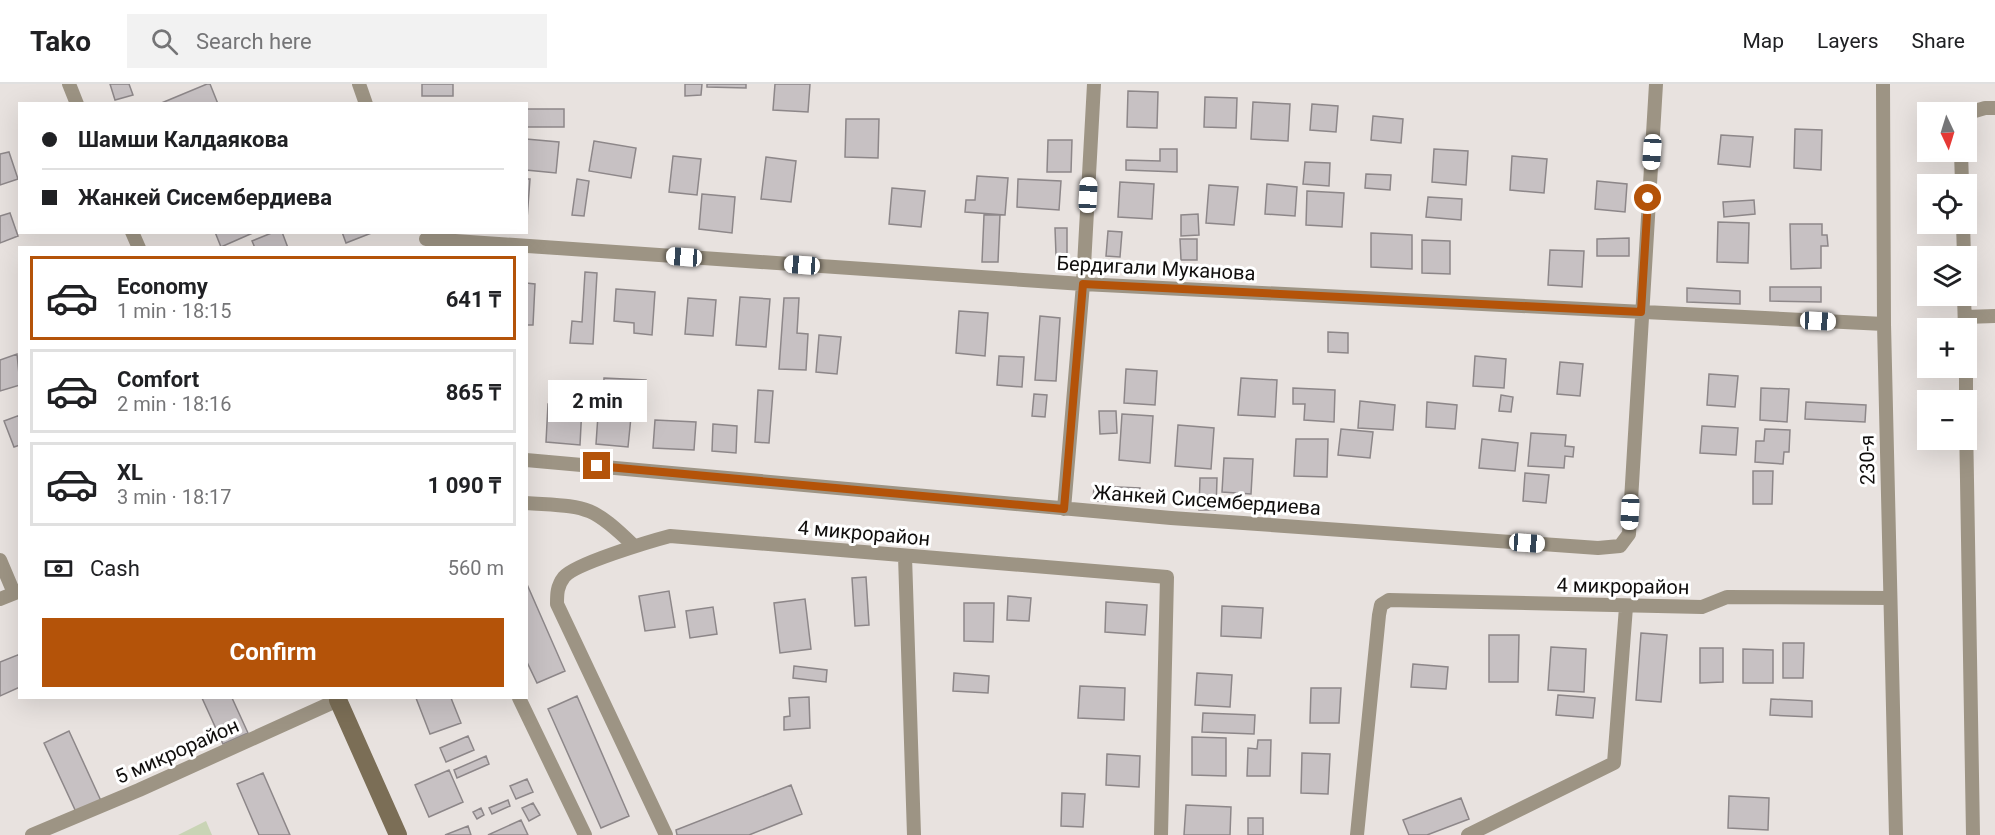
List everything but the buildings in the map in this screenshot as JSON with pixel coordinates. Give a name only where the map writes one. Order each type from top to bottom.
[{"type":"street","points":[[69,84],[76,102]]},
{"type":"street","points":[[359,84],[365,102]]},
{"type":"street","points":[[1064,509],[1083,284],[1094,84]]},
{"type":"street","points":[[1641,312],[1656,84]]},
{"type":"street","name":"230-я","points":[[1883,84],[1884,324],[1896,835]]},
{"type":"street","points":[[1977,111],[1995,108]]},
{"type":"street","name":"Бердигали Муканова","points":[[426,240],[516,246]]},
{"type":"street","name":"Бердигали Муканова","points":[[528,247],[1083,284],[1884,324]]},
{"type":"street","name":"Жанкей Сисембердиева","points":[[528,460],[1064,509],[1598,548],[1620,546],[1629,534],[1641,312]]},
{"type":"street","points":[[1977,320],[1995,316]]},
{"type":"street","points":[[1966,450],[1973,835]]},
{"type":"street","points":[[528,503],[583,507],[605,518],[633,545]]},
{"type":"street","name":"4 микрорайон","points":[[666,835],[557,604],[557,590],[565,576],[633,545],[670,536],[1167,577],[1161,835]]},
{"type":"street","points":[[905,556],[914,835]]},
{"type":"street","points":[[0,560],[17,592],[0,599]]},
{"type":"street","name":"4 микрорайон","points":[[1357,835],[1379,615],[1381,605],[1389,600],[1702,607],[1727,597],[1890,598]]},
{"type":"street","points":[[1468,835],[1614,763],[1626,607]]},
{"type":"street","points":[[337,699],[398,835]]},
{"type":"street","name":"5 микрорайон","points":[[32,835],[139,790],[337,699]]},
{"type":"street","points":[[519,699],[585,835]]},
{"type":"green space","points":[[206,821],[212,835],[178,835]]},
{"type":"route","points":[[597,466],[1064,509],[1083,284],[1641,312],[1648,198]]}]
